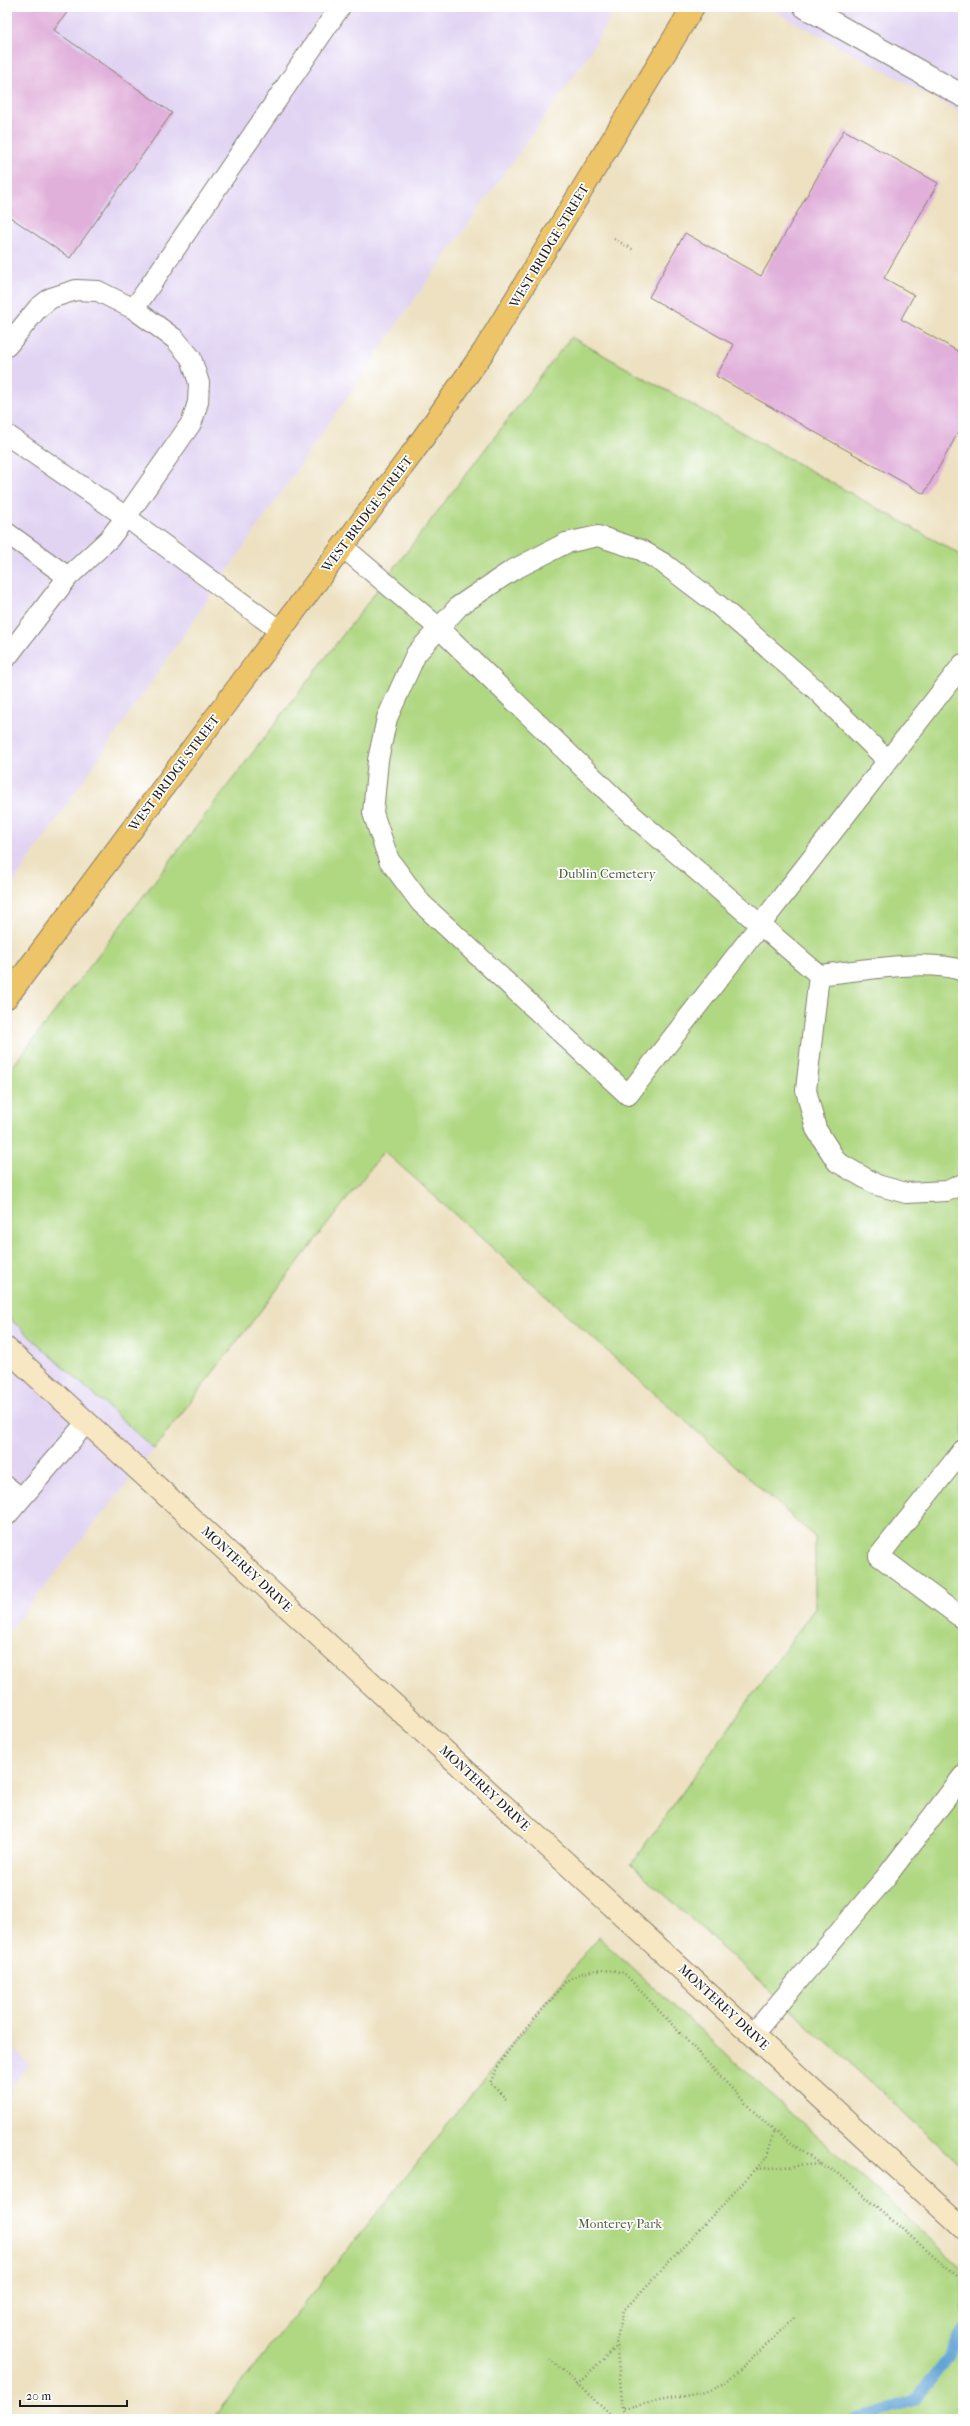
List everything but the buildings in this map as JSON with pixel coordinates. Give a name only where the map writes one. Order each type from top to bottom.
[{"type":"main road","name":"WEST BRIDGE STREET","points":[[9,989],[414,451],[488,344],[693,7]]},
{"type":"street","points":[[805,7],[963,96]]},
{"type":"street","name":"MONTEREY DRIVE","points":[[7,1349],[963,2228]]},
{"type":"lane","points":[[134,309],[340,7]]},
{"type":"lane","points":[[7,346],[38,308],[51,298],[76,290],[98,292],[134,309],[175,339],[186,350],[197,373],[199,393],[192,422],[126,517],[109,539],[68,577],[7,657]]},
{"type":"lane","points":[[7,435],[126,517],[280,630]]},
{"type":"lane","points":[[7,533],[68,577]]},
{"type":"lane","points":[[887,760],[815,689],[717,604],[663,563],[642,550],[598,536],[566,544],[511,571],[459,606],[416,654],[387,718],[378,760],[373,813],[389,860],[421,903],[628,1095],[963,664]]},
{"type":"lane","points":[[343,547],[439,628],[632,815],[819,975],[905,967],[952,967],[963,971]]},
{"type":"lane","points":[[819,975],[806,1090],[816,1129],[837,1162],[877,1185],[906,1193],[946,1191],[963,1184]]},
{"type":"lane","points":[[7,1514],[14,1492],[87,1422]]},
{"type":"lane","points":[[963,1450],[879,1556],[963,1619]]},
{"type":"lane","points":[[753,2034],[886,1877],[963,1776]]},
{"type":"path","points":[[614,239],[634,250]]},
{"type":"path","points":[[506,2099],[490,2083],[497,2067],[538,2015],[568,1981],[583,1973],[612,1969],[624,1973],[774,2131],[820,2164],[838,2173],[963,2282]]},
{"type":"path","points":[[624,2419],[616,2346],[624,2310],[767,2158],[774,2131]]},
{"type":"path","points":[[756,2169],[820,2164]]},
{"type":"path","points":[[624,2408],[705,2392],[727,2383],[797,2315]]},
{"type":"path","points":[[577,2384],[616,2346]]},
{"type":"path","points":[[550,2359],[615,2419]]},
{"type":"shaded area","points":[[7,7],[616,7],[586,59],[399,321],[7,892]]},
{"type":"shaded area","points":[[767,7],[963,7],[963,114]]},
{"type":"shaded area","points":[[7,1316],[154,1449],[7,1634]]},
{"type":"shaded area","points":[[7,2043],[29,2064],[7,2093]]},
{"type":"green space","name":"Dublin Cemetery","points":[[571,337],[963,556],[963,2160],[960,2164],[631,1864],[815,1608],[815,1537],[384,1151],[154,1449],[7,1316],[7,1074]]},
{"type":"green space","name":"Monterey Park","points":[[598,1937],[963,2269],[963,2419],[212,2419]]},
{"type":"waterway","points":[[857,2419],[915,2400],[948,2358],[963,2330]]}]
